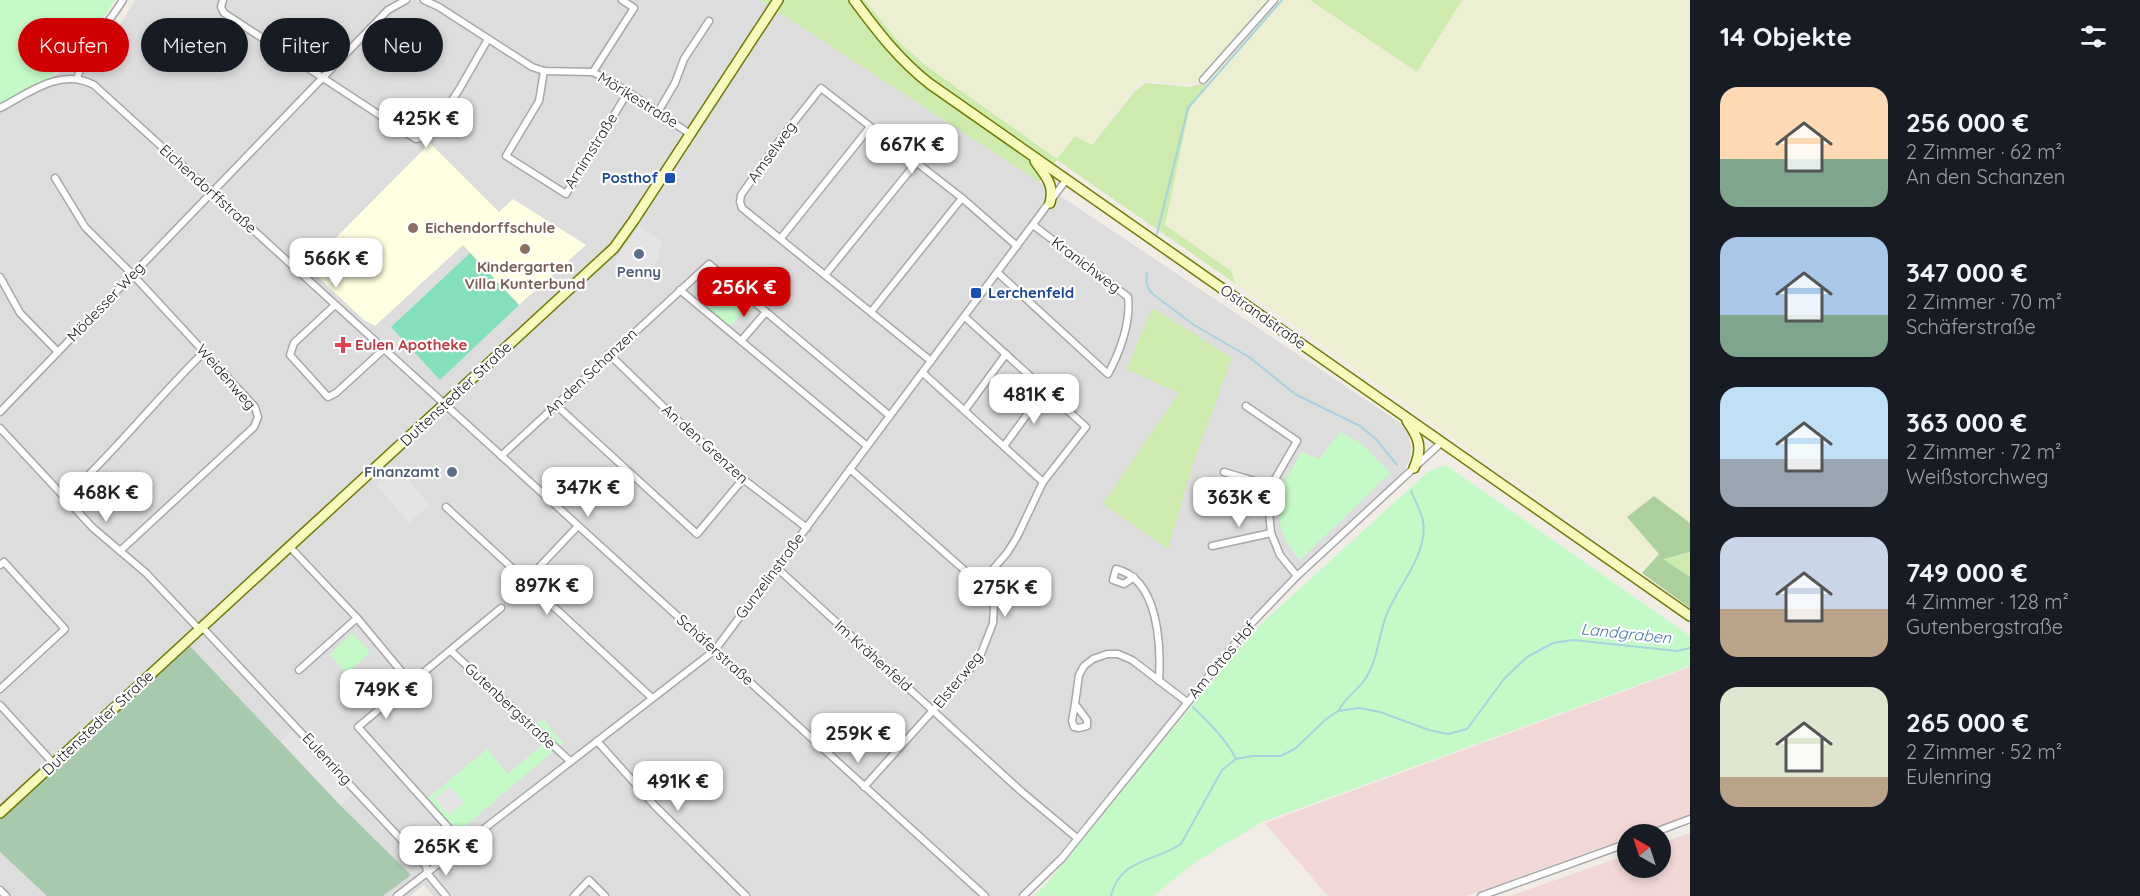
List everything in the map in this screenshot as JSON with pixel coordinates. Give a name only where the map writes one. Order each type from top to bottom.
[{"type":"main road","name":"Duttenstedter Straße","points":[[0,813],[614,248],[778,0]]},
{"type":"main road","name":"Ostrandstraße","points":[[854,0],[888,45],[918,75],[1690,616]]},
{"type":"main road","points":[[1032,156],[1051,186],[1053,193],[1050,203]]},
{"type":"main road","points":[[1402,414],[1414,431],[1418,442],[1420,454],[1414,468]]},
{"type":"street","points":[[0,108],[58,79],[77,79],[81,63],[123,0]]},
{"type":"street","points":[[223,0],[221,7],[224,13],[416,139],[429,135],[460,88],[488,39]]},
{"type":"street","points":[[212,192],[388,10],[406,0]]},
{"type":"street","name":"Mörikestraße","points":[[424,0],[439,7],[532,67],[544,71],[593,72],[628,92],[690,134]]},
{"type":"street","points":[[593,72],[634,8],[622,0]]},
{"type":"street","points":[[1203,80],[1274,0]]},
{"type":"street","points":[[658,112],[675,82],[684,59],[709,21]]},
{"type":"street","name":"Arnimstraße","points":[[544,71],[539,101],[506,156],[566,194],[628,92]]},
{"type":"street","name":"Eichendorffstraße","points":[[77,79],[94,85],[445,404]]},
{"type":"street","name":"Amselweg","points":[[870,127],[821,88],[782,137],[741,195],[740,202],[742,208],[931,361]]},
{"type":"street","points":[[780,238],[870,127],[962,198],[1017,246]]},
{"type":"street","points":[[825,275],[916,163]]},
{"type":"street","name":"Weidenweg","points":[[55,178],[85,227],[255,406],[258,417],[254,427],[120,551]]},
{"type":"street","name":"Gunzelinstraße","points":[[397,896],[715,650],[1066,180]]},
{"type":"street","name":"Mödesser Weg","points":[[0,412],[212,192]]},
{"type":"street","points":[[871,312],[962,198]]},
{"type":"street","name":"Kranichweg","points":[[998,273],[1108,374],[1123,335],[1129,309],[1128,297],[1033,225]]},
{"type":"street","name":"An den Schanzen","points":[[501,456],[709,264],[890,416]]},
{"type":"street","points":[[0,277],[20,313],[58,352]]},
{"type":"street","points":[[681,290],[867,446]]},
{"type":"street","points":[[335,305],[294,343],[290,350],[290,355],[328,397],[336,393],[384,349]]},
{"type":"street","points":[[741,340],[766,312]]},
{"type":"street","points":[[964,317],[1086,427],[1043,482],[1007,554],[980,584]]},
{"type":"street","points":[[65,498],[106,458],[176,379],[204,352]]},
{"type":"street","name":"An den Grenzen","points":[[609,354],[743,479],[807,528]]},
{"type":"street","points":[[965,410],[1006,354]]},
{"type":"street","points":[[923,372],[1043,482]]},
{"type":"street","points":[[1004,446],[1045,390]]},
{"type":"street","name":"Schäferstraße","points":[[445,404],[985,896]]},
{"type":"street","points":[[556,405],[697,534],[743,479]]},
{"type":"street","points":[[1246,406],[1297,441],[1271,486],[1269,512],[1271,532],[1280,555],[1297,576]]},
{"type":"street","name":"Eulenring","points":[[0,428],[93,528],[146,573],[201,628],[426,866],[427,873],[446,896]]},
{"type":"street","name":"Am Ottos Hof","points":[[1023,896],[1062,858],[1251,624],[1297,576],[1442,442]]},
{"type":"street","name":"Elsterweg","points":[[850,469],[980,584],[992,596],[994,606],[993,622],[987,641],[973,666],[864,787]]},
{"type":"street","points":[[1224,472],[1271,486]]},
{"type":"street","points":[[447,507],[652,698]]},
{"type":"street","points":[[526,581],[578,526]]},
{"type":"street","points":[[1212,546],[1271,532]]},
{"type":"street","points":[[290,546],[357,618],[411,683]]},
{"type":"street","points":[[0,566],[4,562],[65,629],[0,689]]},
{"type":"street","name":"Im Krähenfeld","points":[[777,568],[1022,792],[1077,838]]},
{"type":"street","points":[[1134,577],[1146,594],[1155,618],[1159,636],[1159,681]]},
{"type":"street","name":"Gutenbergstraße","points":[[464,845],[358,727],[501,608]]},
{"type":"street","points":[[299,670],[357,618]]},
{"type":"street","name":"Gutenbergstraße","points":[[451,651],[570,761]]},
{"type":"street","points":[[1075,704],[1079,675],[1084,666],[1093,659],[1107,654],[1126,657],[1187,702]]},
{"type":"street","points":[[0,705],[54,764]]},
{"type":"street","points":[[597,741],[655,806],[746,896]]},
{"type":"street","points":[[1671,826],[1690,819]]},
{"type":"street","points":[[1481,896],[1617,847]]},
{"type":"street","points":[[574,896],[589,880],[606,896]]},
{"type":"street","points":[[0,890],[6,896]]},
{"type":"shaded area","points":[[135,0],[760,0],[1044,185],[1399,422],[1408,434],[1411,448],[1410,459],[1403,472],[1370,506],[1245,625],[1036,882],[1019,896],[433,896],[424,885],[410,896],[383,896],[410,874],[341,806],[189,645],[0,819],[0,106],[61,72],[129,72],[129,18],[124,18]],"holes":[[[1302,452],[1319,459],[1300,559]]]},
{"type":"shaded area","points":[[864,0],[1270,0],[1204,76],[1196,82],[1185,84],[1140,81],[1091,144],[1075,136],[1057,160],[925,65],[897,40]]},
{"type":"shaded area","points":[[1276,0],[1310,0],[1417,72],[1462,0],[1690,0],[1690,523],[1654,496],[1627,516],[1658,553],[1642,572],[1236,284],[1231,271],[1164,225],[1188,108],[1208,85],[1201,84]]},
{"type":"shaded area","name":"Eichendorffschule","points":[[430,143],[499,212],[513,199],[586,245],[519,305],[463,245],[375,326],[364,320],[307,267]]},
{"type":"shaded area","name":"Penny","points":[[639,226],[663,242],[657,252],[660,255],[645,277],[637,277],[633,282],[613,263]]},
{"type":"shaded area","points":[[397,466],[430,505],[409,523],[376,485]]},
{"type":"shaded area","points":[[189,645],[341,806],[411,875],[383,896],[47,896],[0,852],[0,819]]},
{"type":"shaded area","points":[[1690,667],[1690,815],[1665,824],[1617,824],[1617,842],[1466,896],[1328,896],[1265,823]]},
{"type":"shaded area","points":[[292,730],[352,795],[341,806],[281,741]]},
{"type":"shaded area","points":[[450,786],[464,803],[449,815],[435,799]]},
{"type":"shaded area","points":[[1690,833],[1690,896],[1510,896],[1617,859],[1617,878],[1671,878],[1671,840]]},
{"type":"shaded area","points":[[0,852],[47,896],[0,896]]},
{"type":"green space","points":[[0,0],[115,0],[103,18],[18,18],[18,72],[55,72],[50,78],[0,104]]},
{"type":"green space","points":[[760,0],[864,0],[897,40],[925,65],[1057,159],[1075,136],[1092,145],[1135,91],[1146,83],[1189,87],[1208,85],[1190,106],[1165,225],[1231,271],[1236,284],[1057,160],[1039,182]]},
{"type":"green space","points":[[1310,0],[1462,0],[1417,72]]},
{"type":"green space","points":[[470,253],[519,305],[440,380],[391,327]]},
{"type":"green space","points":[[728,283],[750,302],[730,327],[707,307]]},
{"type":"green space","points":[[1153,308],[1232,358],[1193,464],[1168,549],[1103,504],[1179,393],[1126,369]]},
{"type":"green space","points":[[1340,432],[1361,443],[1390,473],[1300,560],[1285,538],[1279,521],[1280,495],[1301,452],[1319,459]]},
{"type":"green space","points":[[1446,465],[1690,636],[1690,666],[1262,822],[1197,861],[1153,896],[1033,896],[1045,886],[1251,633],[1429,471]]},
{"type":"green space","points":[[1654,496],[1690,523],[1690,552],[1663,559],[1690,577],[1690,608],[1642,573],[1659,554],[1627,517]]},
{"type":"green space","points":[[1690,552],[1690,577],[1662,559]]},
{"type":"green space","points":[[352,633],[370,652],[347,674],[330,654]]},
{"type":"green space","points":[[543,719],[563,743],[457,833],[428,798],[487,749],[508,774],[543,744],[530,729]]},
{"type":"waterway","points":[[1157,234],[1188,108],[1282,0]]},
{"type":"waterway","points":[[1147,273],[1147,285],[1154,295],[1194,325],[1249,357],[1295,394],[1360,426],[1376,439],[1397,465]]},
{"type":"waterway","points":[[1339,710],[1367,675],[1374,661],[1389,610],[1421,547],[1423,521],[1411,491]]},
{"type":"waterway","name":"Landgraben","points":[[1111,896],[1122,874],[1130,868],[1181,844],[1222,770],[1236,759],[1252,756],[1281,756],[1296,748],[1325,720],[1338,711],[1359,708],[1380,712],[1429,730],[1448,734],[1467,729],[1504,679],[1527,657],[1553,643],[1573,640],[1677,651],[1690,648]]},
{"type":"waterway","points":[[1193,707],[1222,738],[1236,759]]},
{"type":"place","name":"Posthof","points":[[670,178]]},
{"type":"place","name":"Eichendorffschule","points":[[413,228]]},
{"type":"place","name":"Kindergarten Villa Kunterbund","points":[[525,249]]},
{"type":"place","name":"Penny","points":[[639,254]]},
{"type":"place","name":"Lerchenfeld","points":[[976,293]]},
{"type":"place","name":"Eulen Apotheke","points":[[343,345]]},
{"type":"place","name":"Finanzamt","points":[[452,472]]}]
